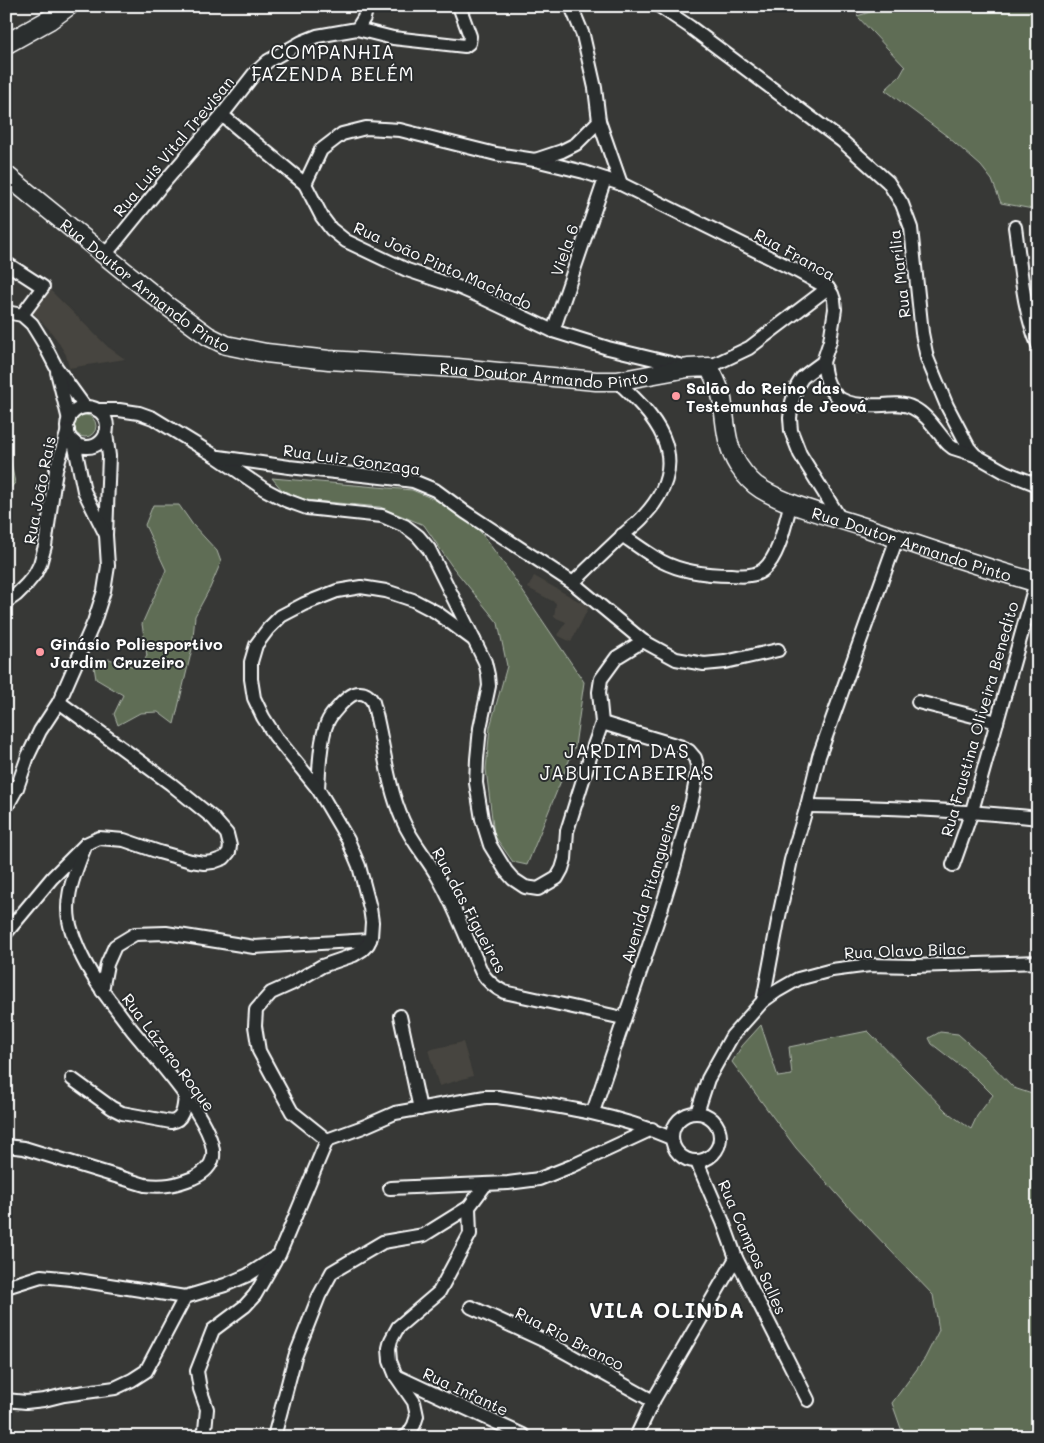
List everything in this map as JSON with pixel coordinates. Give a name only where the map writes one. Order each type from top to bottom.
[{"type":"main road","points":[[6,44],[49,20],[68,6]]},
{"type":"main road","name":"Rua Doutor Armando Pinto","points":[[6,175],[166,306],[208,336],[226,345],[266,353],[329,360],[457,368],[596,381],[618,381],[688,368],[709,367],[722,397],[730,451],[738,466],[749,480],[761,489],[791,503],[1037,583]]},
{"type":"street","points":[[367,6],[364,18],[357,29],[400,39],[465,46],[469,42],[470,36],[459,6]]},
{"type":"street","points":[[571,6],[582,35],[599,121],[621,184]]},
{"type":"street","name":"Rua Marília","points":[[659,6],[690,27],[842,141],[888,182],[902,204],[911,228],[922,333],[927,358],[947,406],[969,448],[975,455],[1004,472],[1038,485]]},
{"type":"street","name":"Rua Luis Vital Trevisan","points":[[105,255],[254,74],[268,61],[302,42],[318,36],[357,29]]},
{"type":"street","points":[[222,115],[305,184],[321,150],[342,134],[366,128],[400,130],[496,154],[535,160],[576,144],[599,121]]},
{"type":"street","name":"Rua Franca","points":[[535,160],[621,184],[828,288],[832,294],[835,309],[830,341],[823,362]]},
{"type":"street","name":"Viela 6","points":[[553,332],[605,178]]},
{"type":"street","name":"Rua João Pinto Machado","points":[[305,184],[322,217],[331,229],[346,242],[407,270],[458,287],[553,332],[688,368]]},
{"type":"street","points":[[1015,227],[1022,287],[1032,331],[1038,345]]},
{"type":"street","points":[[6,263],[43,287],[22,315],[6,312]]},
{"type":"street","points":[[709,367],[749,348],[828,288]]},
{"type":"street","name":"Rua João Rais","points":[[6,602],[16,596],[26,585],[40,564],[45,546],[56,470],[70,431],[56,367],[44,342],[32,324],[22,315]]},
{"type":"street","points":[[823,362],[824,374],[832,391],[844,401],[860,405],[895,404],[913,407],[921,413],[953,448],[975,455]]},
{"type":"street","points":[[823,362],[802,378],[797,386],[792,402],[791,431],[800,454],[841,520]]},
{"type":"street","name":"Rua João Rais","points":[[56,367],[91,408]]},
{"type":"street","points":[[573,583],[622,535],[643,518],[665,484],[669,470],[668,451],[662,435],[644,407],[618,381]]},
{"type":"street","points":[[6,808],[17,788],[28,756],[40,731],[59,702],[94,622],[104,591],[108,566],[106,535],[107,432],[106,419],[102,414],[91,408]]},
{"type":"street","points":[[106,535],[84,491],[70,431],[74,412],[79,409],[91,408],[133,412],[153,418],[264,489],[285,500],[307,508],[382,516],[405,526],[418,536],[429,550],[485,662],[488,686],[480,728],[476,783],[482,819],[490,845],[506,872],[525,887],[538,889],[557,878],[562,869],[565,859],[566,831],[602,723],[599,692],[601,680],[617,657],[643,641]]},
{"type":"street","points":[[70,431],[80,445],[86,447],[93,446],[104,438],[117,422],[133,412]]},
{"type":"street","name":"Rua Luiz Gonzaga","points":[[216,457],[413,482],[435,490],[573,583],[643,641],[676,659],[704,664],[725,662],[778,650]]},
{"type":"street","points":[[622,535],[661,561],[676,567],[713,575],[753,574],[761,572],[772,559],[781,538],[791,503]]},
{"type":"street","points":[[764,1001],[791,860],[819,756],[897,538]]},
{"type":"street","name":"Rua Faustina Oliveira Benedito","points":[[952,865],[972,811],[1037,583]]},
{"type":"street","points":[[327,1140],[292,1112],[259,1051],[255,1026],[256,1010],[270,993],[292,984],[322,966],[354,955],[362,950],[370,940],[372,931],[370,908],[359,866],[348,840],[318,789],[274,736],[263,718],[254,698],[251,662],[256,645],[268,629],[282,616],[304,604],[337,592],[361,587],[386,591],[413,600],[436,612],[474,640]]},
{"type":"street","name":"Rua das Figueiras","points":[[318,789],[322,744],[327,722],[333,712],[350,697],[355,694],[365,694],[374,702],[395,801],[403,822],[440,880],[456,910],[482,973],[488,982],[494,988],[504,992],[624,1018]]},
{"type":"street","points":[[6,933],[52,878],[86,844],[99,838],[124,840],[191,862],[213,862],[224,858],[229,852],[230,846],[227,834],[213,818],[171,784],[59,702]]},
{"type":"street","points":[[918,702],[997,722]]},
{"type":"street","name":"Avenida Pitangueiras","points":[[593,1112],[674,868],[692,801],[697,774],[695,758],[682,747],[602,723]]},
{"type":"street","points":[[807,806],[972,811],[1038,818]]},
{"type":"street","name":"Rua Lázaro Roque","points":[[6,1146],[24,1148],[145,1185],[158,1186],[176,1184],[200,1175],[208,1168],[213,1158],[212,1146],[207,1130],[185,1095],[102,991],[81,955],[71,930],[67,912],[68,893],[86,844]]},
{"type":"street","points":[[102,991],[106,964],[114,946],[135,934],[166,933],[254,947],[370,940]]},
{"type":"street","name":"Rua Olavo Bilac","points":[[697,1113],[708,1079],[732,1036],[764,1001],[798,979],[832,970],[870,965],[913,966],[1038,962]]},
{"type":"street","points":[[400,1016],[420,1108]]},
{"type":"street","points":[[72,1079],[122,1113],[171,1122],[177,1121],[180,1118],[184,1108],[185,1095]]},
{"type":"street","points":[[202,1437],[205,1430],[207,1409],[200,1388],[198,1371],[213,1330],[245,1306],[254,1295],[278,1255],[327,1140],[363,1127],[395,1112],[485,1097],[498,1097],[593,1112],[652,1129],[671,1138]]},
{"type":"street","points":[[697,1113],[712,1119],[718,1126],[720,1142],[712,1156],[697,1162],[689,1161],[676,1152],[671,1138],[676,1122],[689,1114],[697,1113]]},
{"type":"street","points":[[390,1188],[486,1184],[539,1179],[652,1129]]},
{"type":"street","name":"Rua Campos Salles","points":[[697,1162],[724,1222],[736,1258],[808,1400]]},
{"type":"street","points":[[274,1437],[295,1356],[319,1296],[332,1272],[383,1242],[424,1235],[469,1207],[486,1184]]},
{"type":"street","points":[[404,1437],[408,1435],[417,1416],[414,1402],[396,1376],[390,1361],[389,1348],[391,1340],[398,1328],[439,1292],[470,1234],[469,1207]]},
{"type":"street","points":[[6,1287],[41,1276],[72,1279],[185,1297],[225,1285],[248,1275],[278,1255]]},
{"type":"street","points":[[636,1437],[653,1401],[736,1258]]},
{"type":"street","points":[[6,1400],[26,1402],[115,1388],[146,1372],[185,1297]]},
{"type":"street","name":"Rua Rio Branco","points":[[471,1307],[545,1341],[653,1401]]},
{"type":"street","name":"Rua Infante","points":[[396,1376],[523,1435]]},
{"type":"shaded area","points":[[48,288],[108,347],[125,359],[69,368],[66,355],[57,340],[33,313]]},
{"type":"shaded area","points":[[534,576],[589,607],[571,642],[557,635],[566,622],[554,617],[556,603],[528,588]]},
{"type":"shaded area","points":[[463,1042],[473,1076],[439,1086],[428,1050]]},
{"type":"green space","points":[[890,6],[1038,6],[1038,210],[1001,203],[992,180],[981,166],[947,136],[885,90],[900,76],[905,67],[857,16]]},
{"type":"green space","points":[[85,415],[93,418],[96,426],[93,434],[85,437],[77,434],[74,426],[77,418]]},
{"type":"green space","points":[[6,437],[15,483],[6,493]]},
{"type":"green space","points":[[272,478],[412,490],[438,501],[476,526],[507,568],[584,682],[575,746],[527,865],[513,862],[494,835],[486,769],[490,727],[507,666],[498,623],[451,565],[424,525],[380,507],[306,500],[282,490]]},
{"type":"green space","points":[[153,505],[179,505],[193,525],[217,551],[221,562],[195,616],[192,649],[174,724],[158,712],[140,713],[118,725],[114,714],[123,695],[96,679],[94,667],[109,659],[138,668],[147,656],[142,624],[166,570],[145,525]]},
{"type":"green space","points":[[761,1025],[778,1077],[792,1075],[789,1047],[868,1031],[947,1112],[971,1129],[977,1116],[993,1095],[977,1079],[932,1044],[929,1038],[940,1032],[958,1034],[1014,1088],[1038,1096],[1038,1437],[904,1437],[892,1403],[925,1358],[939,1330],[933,1295],[845,1203],[796,1148],[732,1062],[742,1046]]},
{"type":"place","name":"Salão do Reino das Testemunhas de Jeová","points":[[676,396]]},
{"type":"place","name":"Ginásio Poliesportivo Jardim Cruzeiro","points":[[40,652]]},
{"type":"district","name":"COMPANHIA FAZENDA BELÉM","points":[[333,62]]},
{"type":"district","name":"JARDIM DAS JABUTICABEIRAS","points":[[627,761]]},
{"type":"district","name":"VILA OLINDA","points":[[667,1309]]}]
